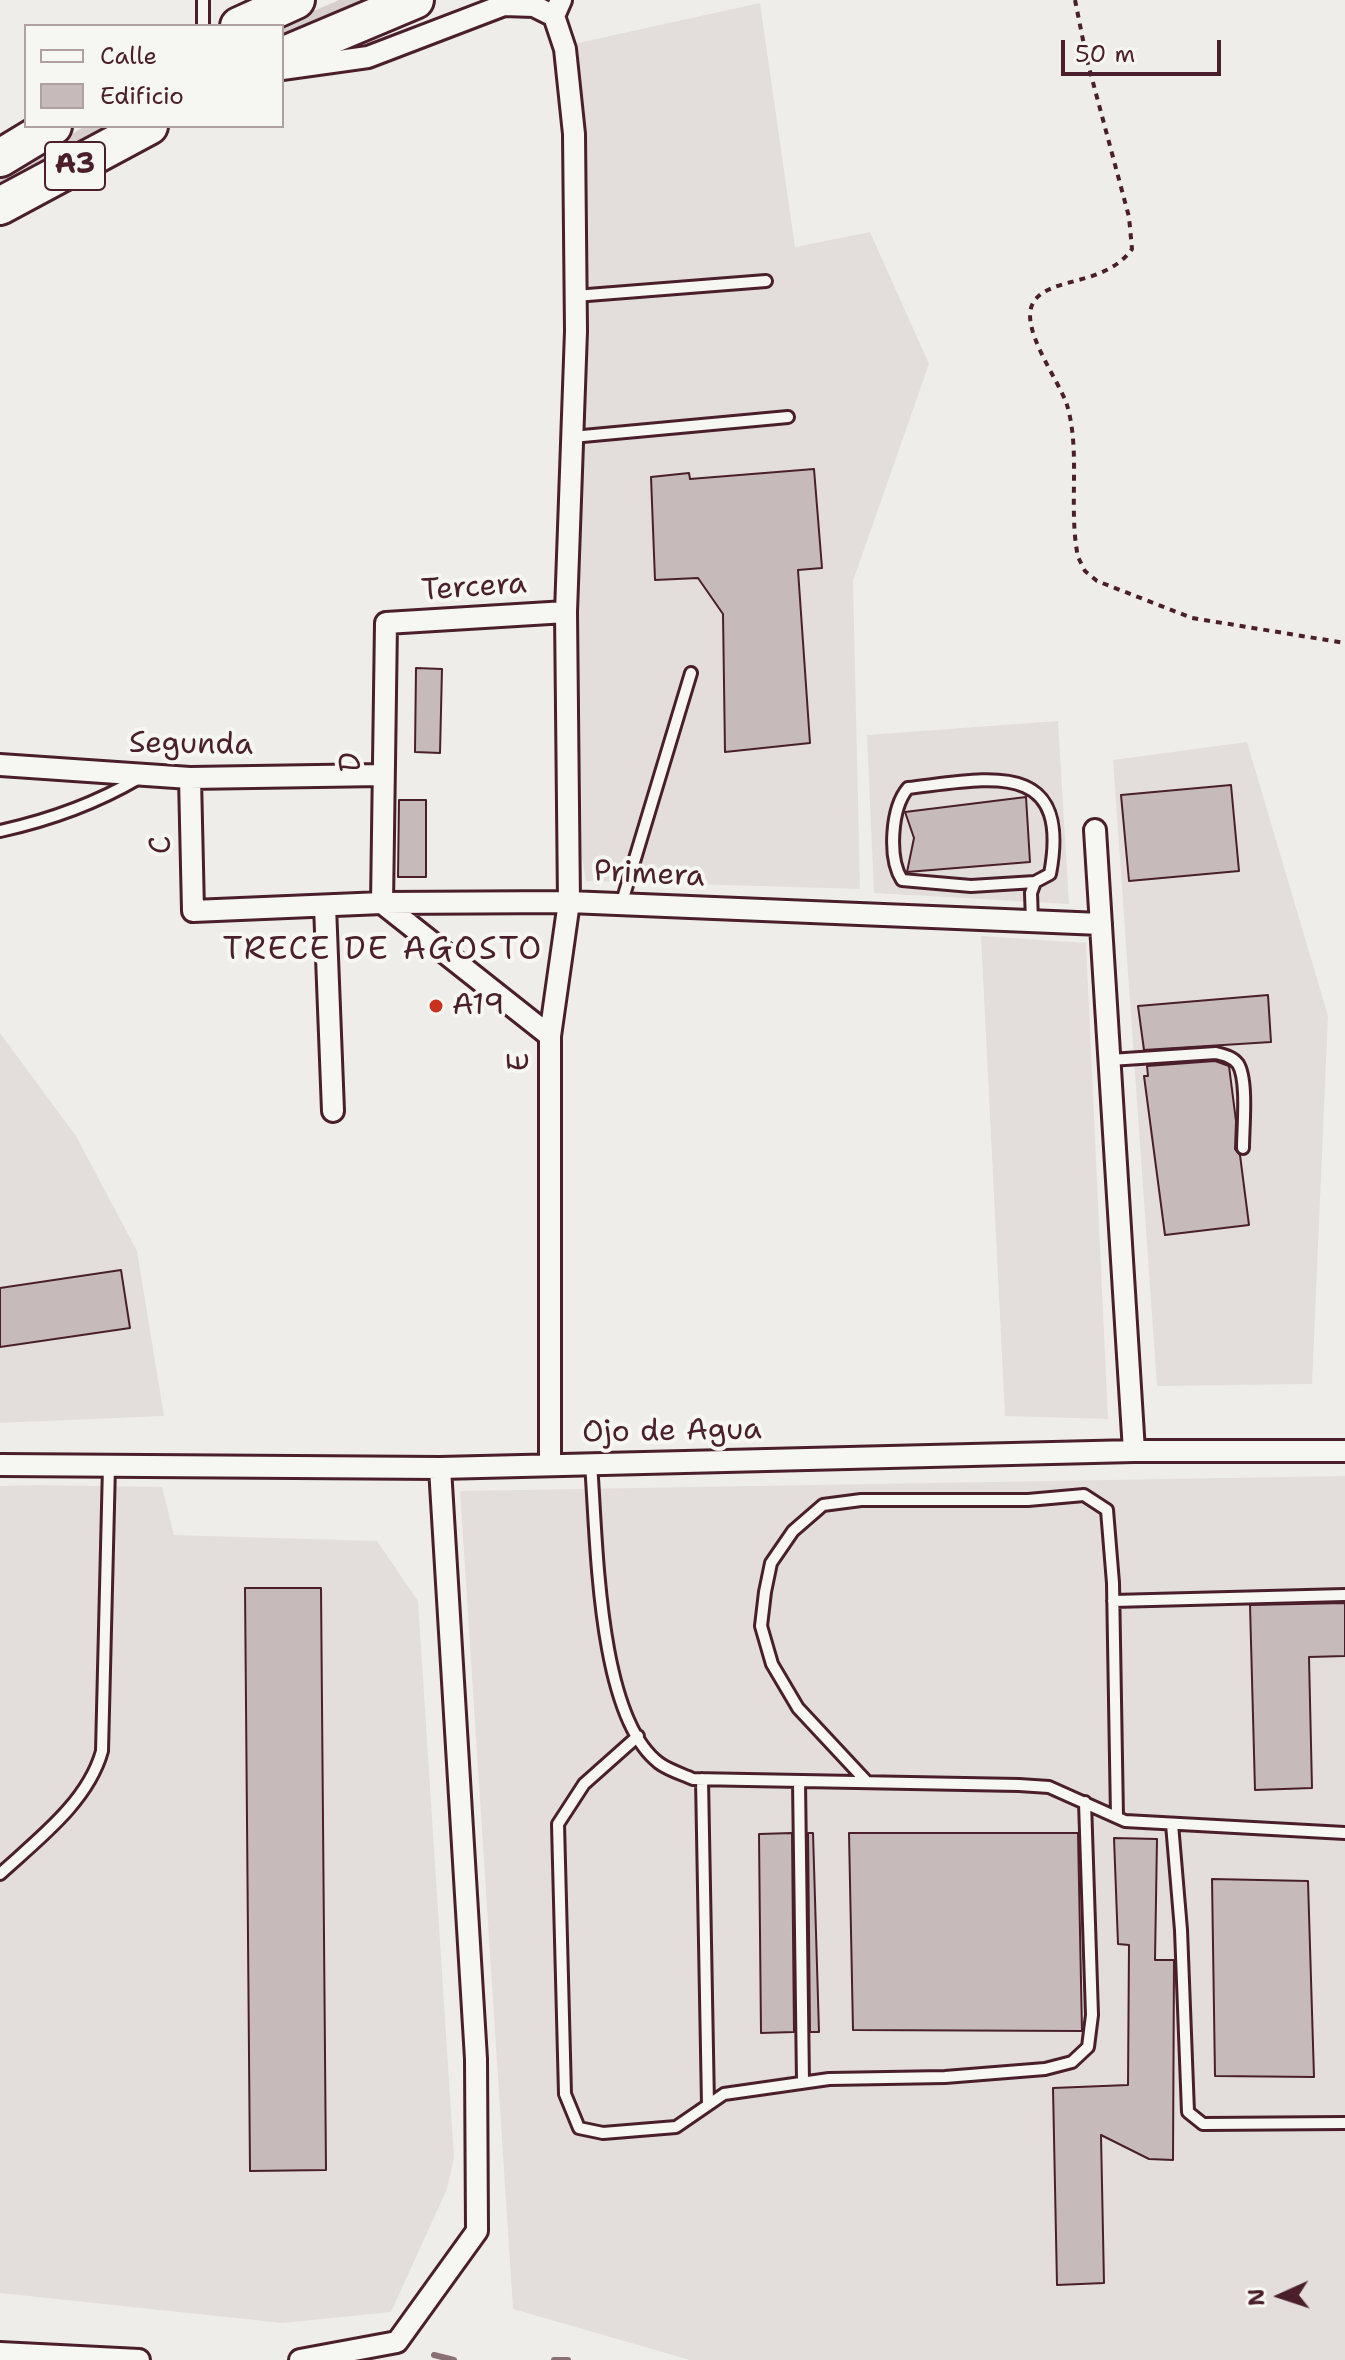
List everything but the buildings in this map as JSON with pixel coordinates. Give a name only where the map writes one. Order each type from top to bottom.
[{"type":"highway","points":[[243,24],[296,0]]},
{"type":"highway","points":[[284,55],[415,0]]},
{"type":"highway","name":"A3","points":[[0,158],[50,128]]},
{"type":"highway","name":"A3","points":[[0,206],[145,128]]},
{"type":"street","points":[[284,69],[368,57],[504,5],[558,8]]},
{"type":"street","name":"E","points":[[550,1465],[550,1036],[569,902],[566,612],[575,296],[574,134],[558,8]]},
{"type":"street","name":"Tercera","points":[[386,623],[566,612]]},
{"type":"street","name":"D","points":[[382,903],[381,775],[386,623]]},
{"type":"street","name":"Segunda","points":[[0,765],[190,778],[381,775]]},
{"type":"street","name":"C","points":[[190,778],[193,911]]},
{"type":"street","points":[[1095,830],[1134,1451]]},
{"type":"street","name":"Primera","points":[[193,911],[382,903],[569,902],[1101,924]]},
{"type":"street","points":[[382,903],[550,1036]]},
{"type":"street","points":[[325,906],[333,1111]]},
{"type":"street","name":"Ojo de Agua","points":[[0,1465],[440,1468],[1134,1451],[1345,1451]]},
{"type":"street","points":[[300,2360],[397,2342],[477,2231],[476,2059],[440,1468]]},
{"type":"street","points":[[0,2353],[139,2360]]},
{"type":"lane","points":[[203,0],[203,24]]},
{"type":"lane","points":[[575,296],[766,281]]},
{"type":"lane","points":[[572,437],[788,417]]},
{"type":"lane","points":[[621,905],[691,673]]},
{"type":"lane","points":[[0,831],[99,801],[145,775]]},
{"type":"lane","points":[[1032,921],[1031,893],[1035,882],[1050,874],[1055,850],[1048,805],[1038,792],[1015,781],[966,781],[908,788],[898,799],[896,870],[902,880],[971,886],[1035,882]]},
{"type":"lane","points":[[1110,1060],[1216,1053],[1230,1057],[1237,1062],[1243,1075],[1243,1148]]},
{"type":"lane","points":[[591,1464],[610,1668],[620,1704],[638,1736],[659,1763],[693,1779],[1049,1787],[1125,1821],[1345,1833]]},
{"type":"lane","points":[[0,1874],[60,1819],[97,1769],[102,1751],[109,1466]]},
{"type":"lane","points":[[867,1782],[798,1708],[772,1664],[761,1626],[771,1563],[793,1531],[823,1505],[861,1500],[1028,1500],[1084,1495],[1107,1510],[1113,1601],[1117,1817]]},
{"type":"lane","points":[[1113,1601],[1345,1595]]},
{"type":"lane","points":[[638,1736],[584,1784],[558,1824],[565,2094],[579,2128],[603,2133],[676,2127],[724,2094],[803,2082],[1045,2069],[1072,2062],[1088,2047],[1092,2015],[1085,1802]]},
{"type":"lane","points":[[702,1779],[708,2105]]},
{"type":"lane","points":[[799,1781],[803,2082]]},
{"type":"lane","points":[[1172,1824],[1181,1930],[1188,2112],[1203,2124],[1345,2123]]},
{"type":"path","points":[[1075,0],[1087,60],[1129,217],[1132,249],[1110,271],[1058,286],[1033,303],[1031,313],[1037,343],[1067,405],[1078,557],[1085,571],[1097,581],[1192,618],[1345,643]]},
{"type":"shaded area","points":[[339,0],[370,0],[284,39],[284,24]]},
{"type":"shaded area","points":[[760,3],[795,247],[870,232],[929,364],[853,581],[860,889],[586,881],[582,857],[575,296],[582,287],[578,43]]},
{"type":"shaded area","points":[[82,128],[108,128],[0,195],[0,178]]},
{"type":"shaded area","points":[[1058,721],[1069,904],[874,893],[867,735]]},
{"type":"shaded area","points":[[1247,742],[1328,1016],[1312,1384],[1157,1386],[1113,760]]},
{"type":"shaded area","points":[[981,936],[1086,943],[1108,1419],[1005,1416]]},
{"type":"shaded area","points":[[0,1033],[76,1136],[137,1251],[164,1416],[0,1423]]},
{"type":"shaded area","points":[[1345,1476],[1345,2360],[690,2360],[513,2309],[460,1491]]},
{"type":"shaded area","points":[[0,1486],[162,1487],[174,1535],[377,1541],[418,1601],[454,2158],[447,2189],[391,2312],[283,2323],[0,2293]]},
{"type":"waterway","points":[[434,2355],[454,2360]]},
{"type":"waterway","points":[[554,2360],[568,2360]]},
{"type":"place","name":"A19","points":[[436,1006]]},
{"type":"district","name":"TRECE DE AGOSTO","points":[[383,951]]}]
